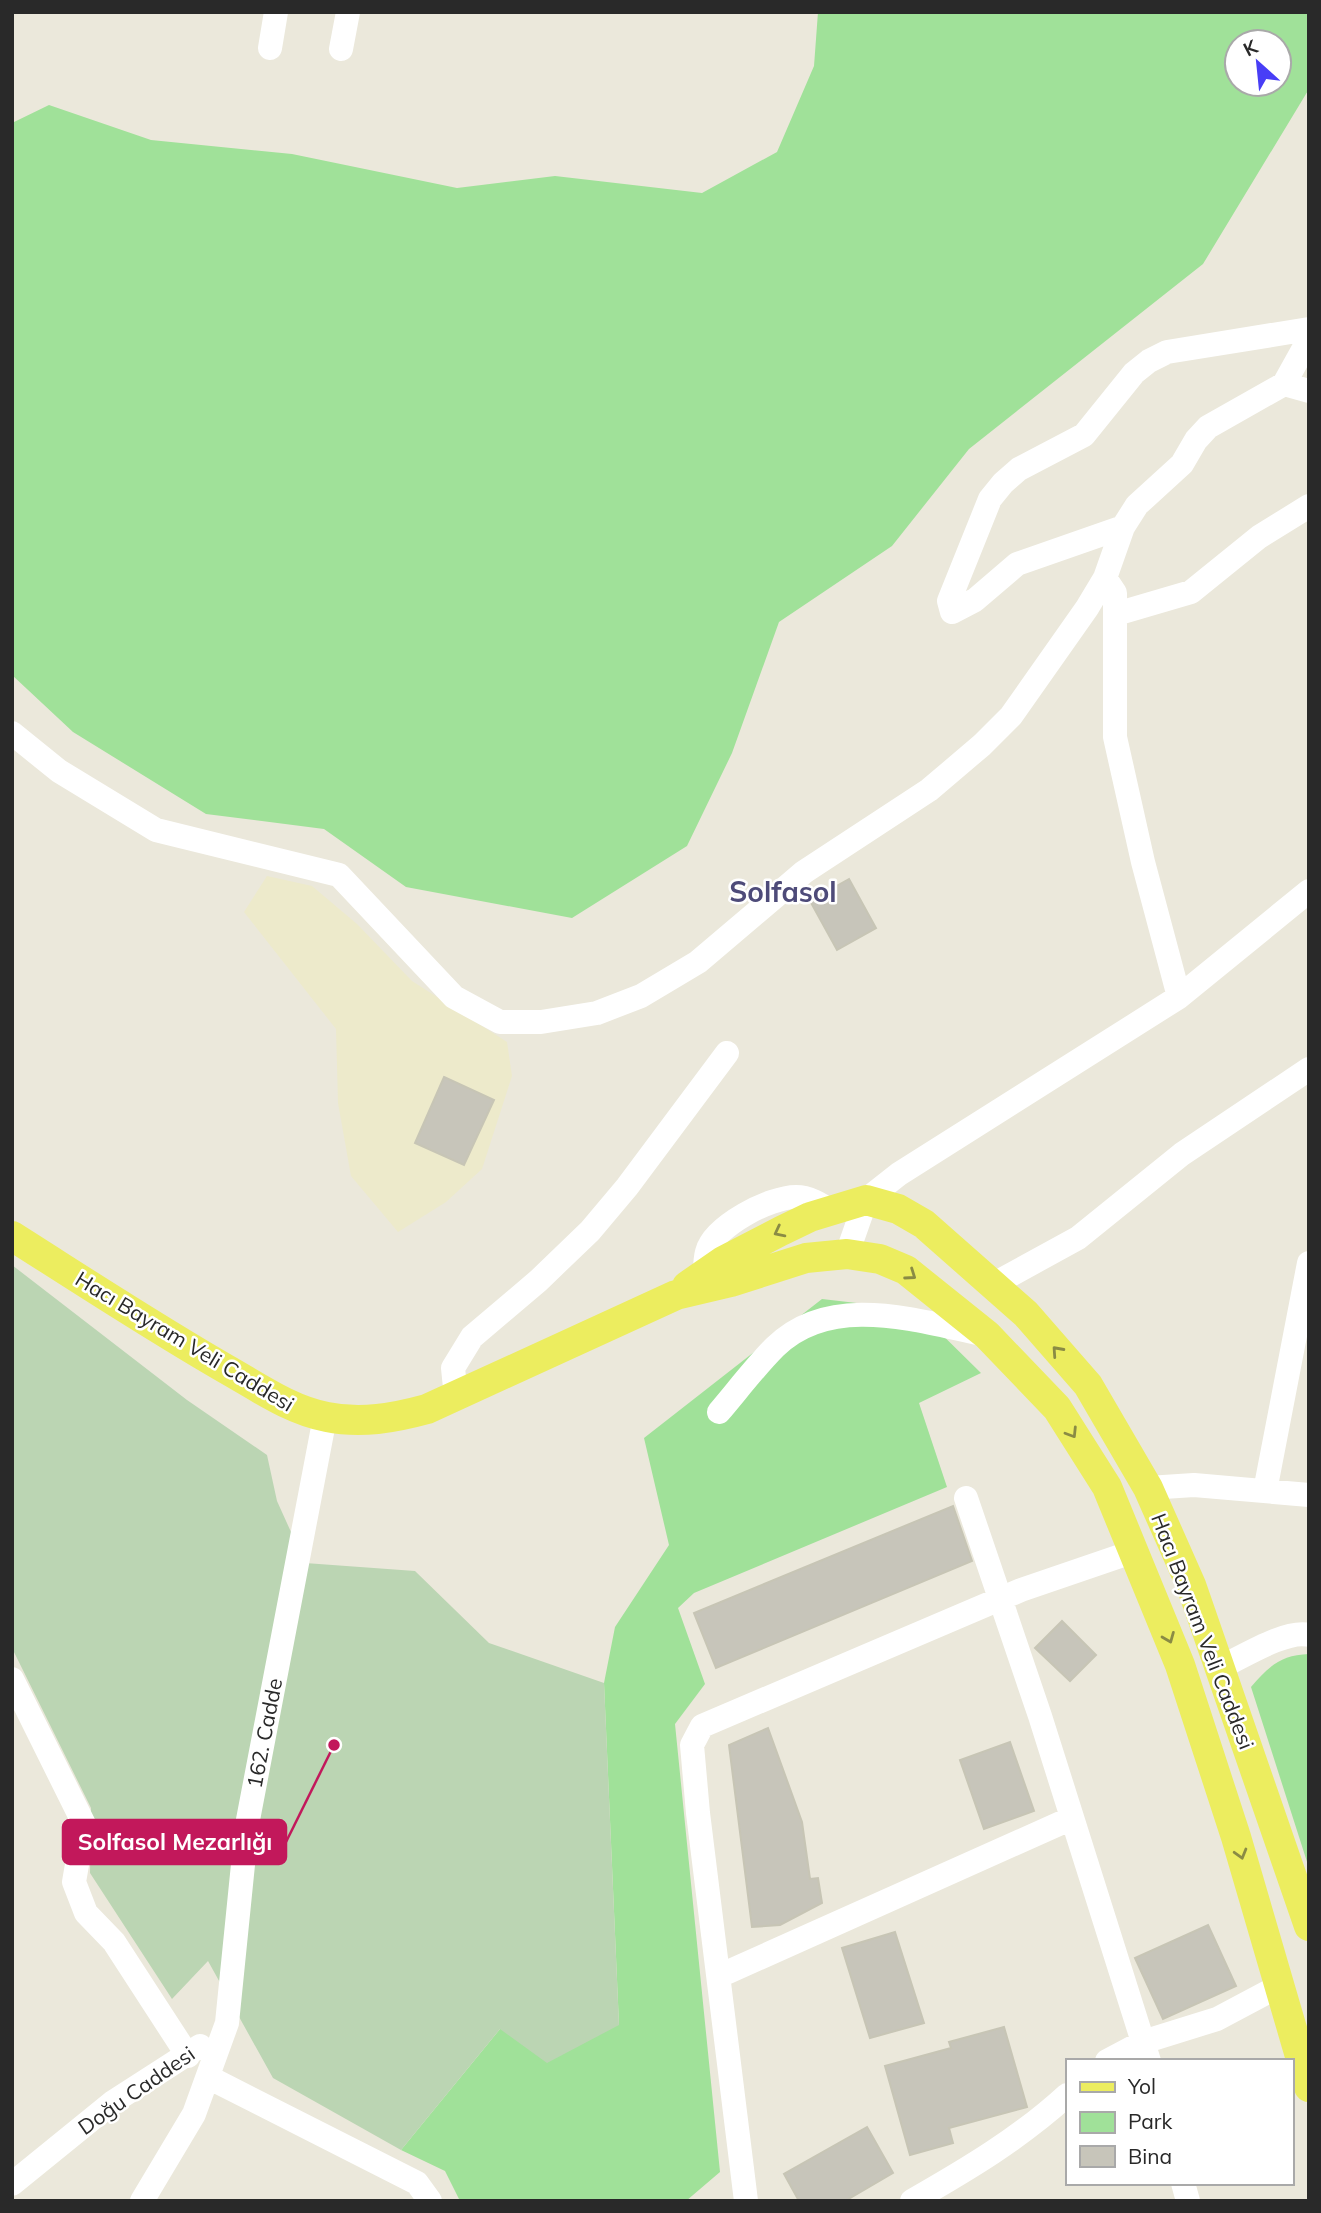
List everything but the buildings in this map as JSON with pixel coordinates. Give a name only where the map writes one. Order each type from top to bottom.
[{"type":"main road","points":[[676,1295],[705,1274],[781,1231],[866,1200]]},
{"type":"main road","name":"Hacı Bayram Veli Caddesi","points":[[866,1200],[898,1209],[924,1223],[1026,1314],[1088,1385],[1148,1488],[1191,1586],[1309,1926]]},
{"type":"main road","name":"Hacı Bayram Veli Caddesi","points":[[12,1236],[174,1339],[278,1399],[325,1417],[365,1420],[394,1418],[456,1397],[603,1326],[676,1295]]},
{"type":"main road","points":[[676,1295],[731,1282],[806,1258],[847,1254],[880,1259],[906,1270],[987,1335],[1057,1408],[1107,1488],[1180,1665],[1236,1837],[1309,2087]]},
{"type":"street","points":[[270,48],[276,12]]},
{"type":"street","points":[[341,49],[348,12]]},
{"type":"street","points":[[1123,527],[1017,564],[975,600],[952,612],[949,601],[990,499],[1019,469],[1084,435],[1134,373],[1167,352],[1309,329]]},
{"type":"street","points":[[12,733],[59,771],[156,830],[340,875],[454,997],[500,1022],[541,1023],[597,1013],[641,996],[698,961],[804,872],[937,784],[1011,716],[1105,578],[1123,527],[1137,505],[1182,464],[1196,440],[1208,427],[1284,384],[1309,339]]},
{"type":"street","points":[[1284,384],[1309,391]]},
{"type":"street","points":[[1116,614],[1191,592],[1259,537],[1303,517]]},
{"type":"street","points":[[1105,578],[1115,593],[1115,737],[1143,862],[1179,997]]},
{"type":"street","points":[[847,1254],[866,1200],[931,1151],[1179,997],[1309,891]]},
{"type":"street","points":[[456,1397],[453,1368],[472,1337],[538,1281],[590,1231],[627,1187],[727,1053]]},
{"type":"street","points":[[994,1284],[1078,1238],[1182,1154],[1309,1069]]},
{"type":"street","points":[[1265,1491],[1309,1263]]},
{"type":"street","points":[[719,1412],[777,1345],[823,1316],[879,1314],[987,1335]]},
{"type":"street","name":"162. Cadde","points":[[142,2201],[194,2114],[227,2023],[247,1825],[325,1417]]},
{"type":"street","points":[[1148,1488],[1194,1485],[1309,1495]]},
{"type":"street","points":[[965,1498],[1040,1716],[1146,2051]]},
{"type":"street","points":[[746,2201],[692,1745],[702,1726],[998,1600],[1135,1551]]},
{"type":"street","points":[[1219,1668],[1277,1640],[1302,1633],[1309,1635]]},
{"type":"street","points":[[12,1679],[84,1824],[74,1882],[86,1913],[114,1942],[188,2056]]},
{"type":"street","points":[[719,1976],[1072,1818]]},
{"type":"street","points":[[1115,2059],[1146,2051],[1217,2019],[1279,1986]]},
{"type":"street","name":"Doğu Caddesi","points":[[12,2184],[113,2102],[188,2056],[227,2023]]},
{"type":"street","points":[[208,2077],[416,2183],[430,2201]]},
{"type":"street","points":[[912,2201],[982,2161],[1035,2124],[1066,2096]]},
{"type":"shaded area","points":[[267,876],[312,886],[357,924],[412,981],[507,1042],[512,1076],[482,1169],[446,1202],[398,1232],[351,1176],[338,1103],[336,1029],[244,912]]},
{"type":"green space","points":[[818,12],[1309,12],[1309,89],[1203,264],[969,449],[892,546],[779,622],[732,753],[687,846],[572,918],[406,887],[324,829],[206,814],[73,732],[12,675],[12,123],[49,105],[151,140],[292,154],[457,188],[555,176],[702,193],[777,152],[814,66]]},
{"type":"green space","points":[[12,1265],[187,1400],[267,1455],[277,1501],[305,1563],[415,1571],[489,1643],[604,1683],[619,2025],[547,2063],[500,2029],[401,2150],[273,2078],[208,1961],[172,1999],[90,1873],[91,1808],[12,1648]]},
{"type":"green space","points":[[822,1299],[917,1310],[981,1373],[919,1403],[947,1487],[694,1593],[678,1608],[705,1684],[675,1724],[720,2172],[686,2201],[460,2201],[445,2171],[401,2150],[500,2029],[619,2025],[604,1683],[615,1627],[669,1545],[644,1438]]},
{"type":"green space","points":[[1309,1654],[1309,1868],[1251,1687],[1283,1659]]},
{"type":"place","name":"Solfasol Mezarlığı","points":[[334,1745]]},
{"type":"district","name":"Solfasol","points":[[783,891]]}]
